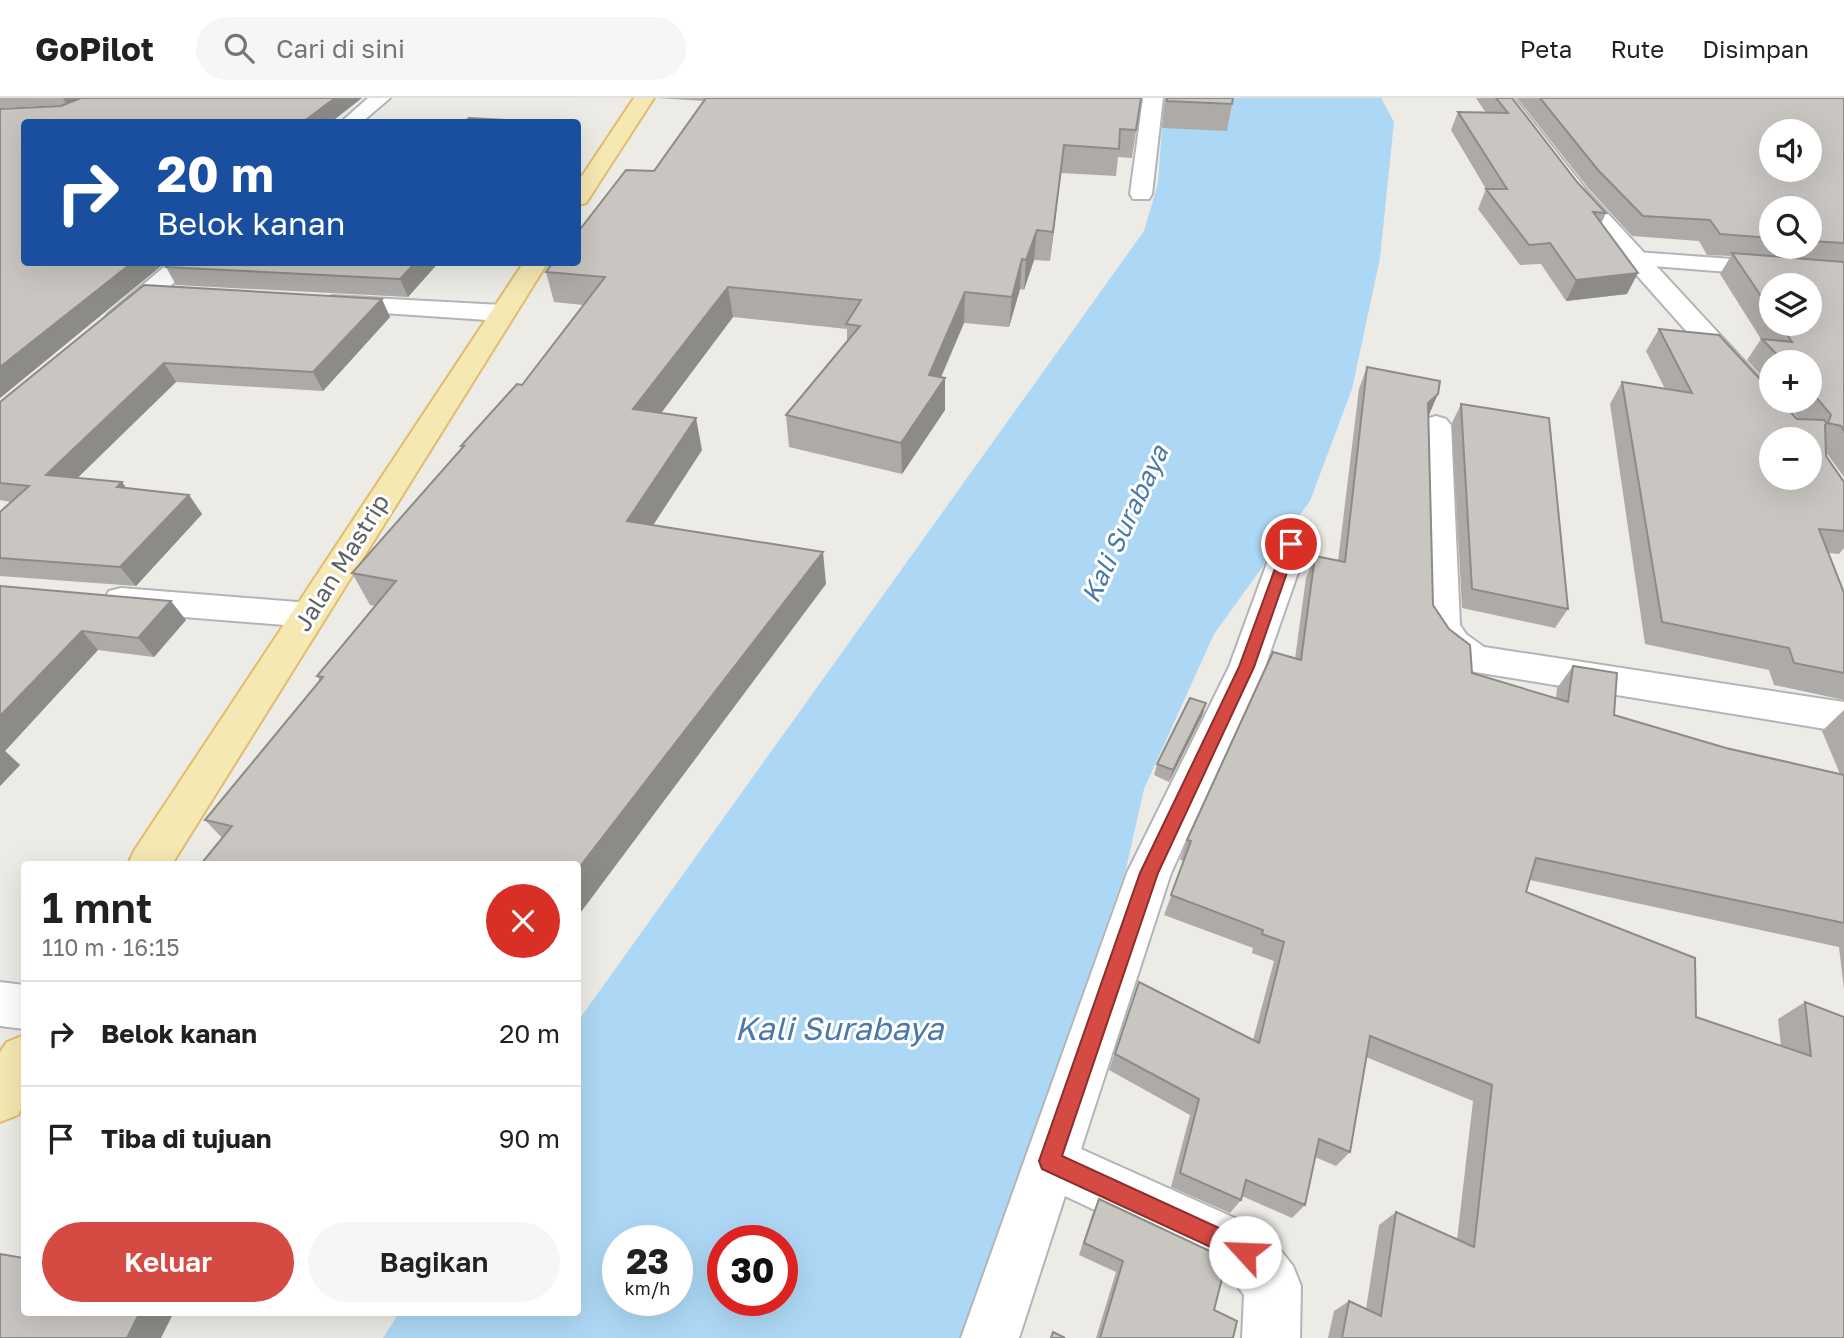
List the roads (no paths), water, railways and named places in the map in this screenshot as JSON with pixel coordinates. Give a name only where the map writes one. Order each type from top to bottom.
[{"type":"main road","points":[[581,193],[644,98]]},
{"type":"main road","name":"Jalan Mastrip","points":[[151,861],[533,266]]},
{"type":"main road","points":[[0,1097],[21,1064]]},
{"type":"street","points":[[355,119],[380,98]]},
{"type":"street","points":[[1141,194],[1153,98]]},
{"type":"street","points":[[1504,98],[1579,196],[1789,427]]},
{"type":"street","points":[[1636,259],[1844,274]]},
{"type":"street","points":[[94,340],[180,266]]},
{"type":"street","points":[[149,293],[190,296]]},
{"type":"street","points":[[312,302],[502,313]]},
{"type":"street","points":[[1436,425],[1442,627],[1453,643],[1475,659],[1844,718]]},
{"type":"street","points":[[990,1338],[1149,873],[1247,667],[1291,544]]},
{"type":"street","points":[[87,597],[309,615]]},
{"type":"street","points":[[0,1004],[21,1007]]},
{"type":"street","points":[[1050,1161],[1245,1252],[1273,1286],[1271,1338]]},
{"type":"water","name":"Kali Surabaya","points":[[1164,98],[1381,98],[1394,122],[1380,258],[1352,389],[1310,501],[1214,634],[1144,789],[1126,869],[960,1338],[383,1338],[397,1316],[581,1316],[581,1017],[1144,231],[1158,183]]}]
